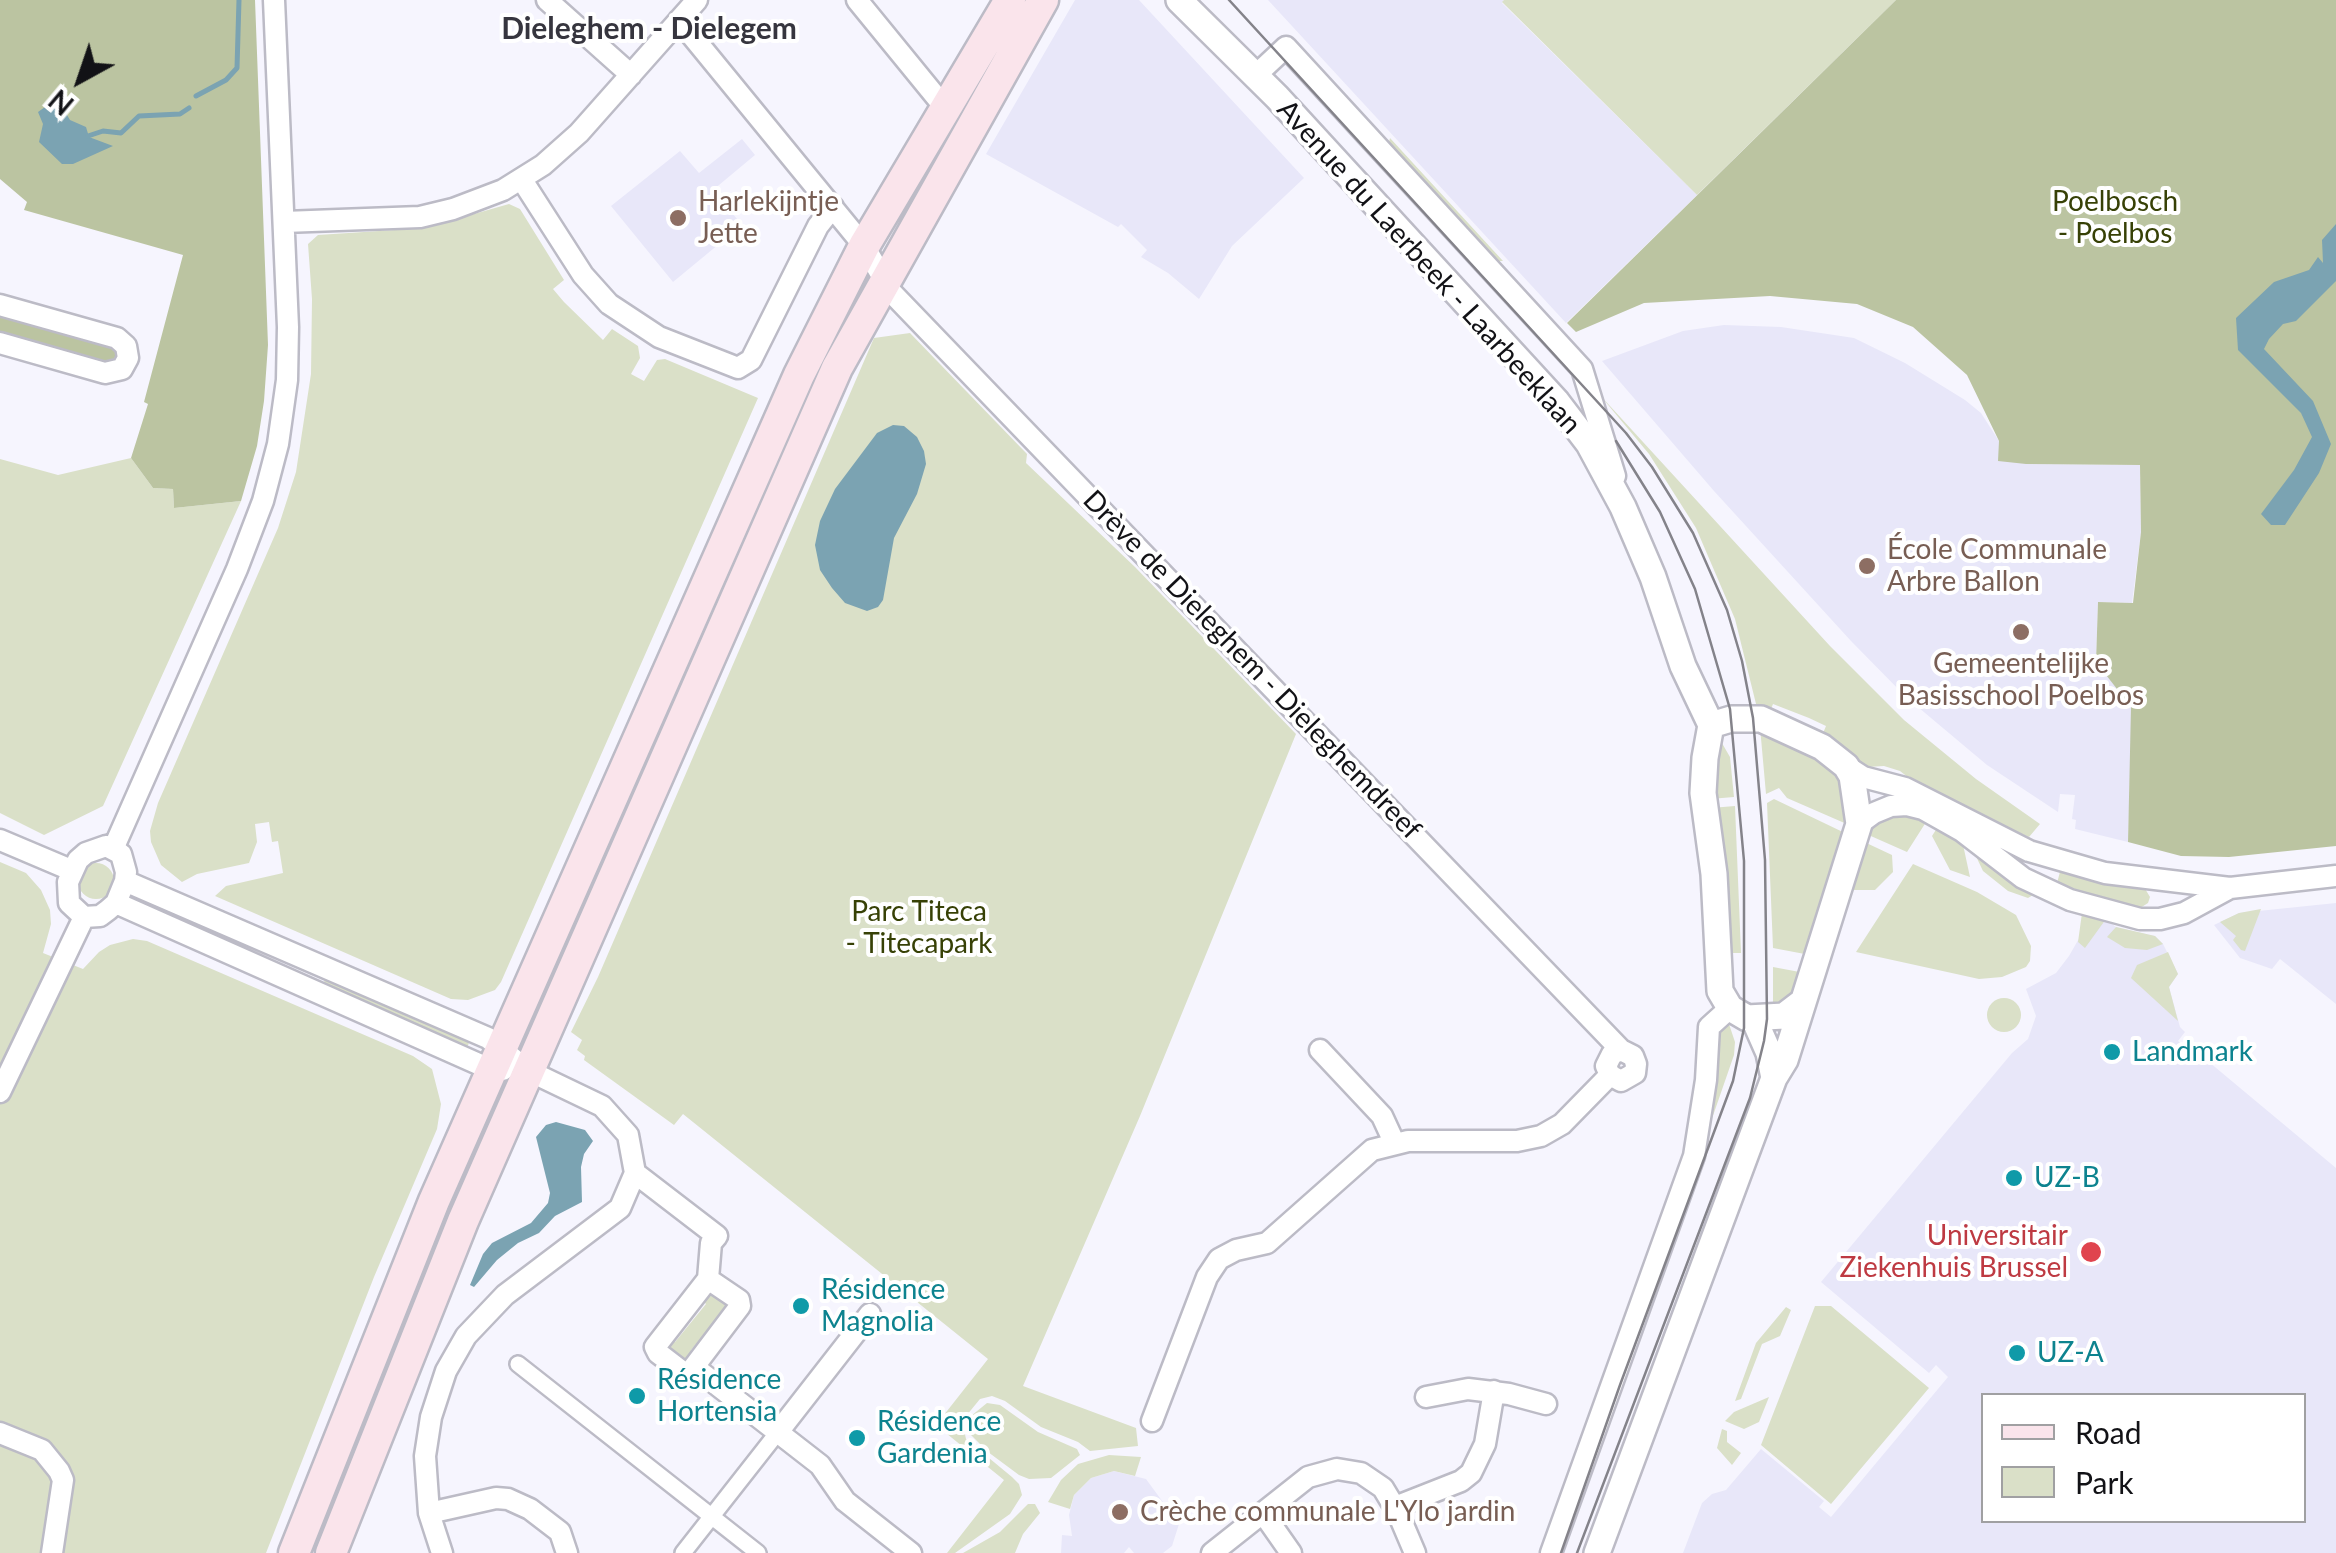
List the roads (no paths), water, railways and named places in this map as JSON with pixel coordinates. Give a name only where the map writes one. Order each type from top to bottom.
[{"type":"main road","points":[[294,1553],[434,1201],[799,375],[864,246],[1010,0]]},
{"type":"main road","points":[[331,1553],[527,1070],[837,368],[1043,0]]},
{"type":"street","points":[[114,847],[237,568],[273,468],[286,380],[288,328],[274,0]]},
{"type":"street","points":[[547,0],[631,75]]},
{"type":"street","points":[[284,222],[420,217],[482,200],[522,180],[571,141],[697,0]]},
{"type":"street","points":[[857,0],[946,109]]},
{"type":"street","name":"Avenue du Laerbeek - Laarbeeklaan","points":[[1179,0],[1557,402],[1588,444],[1623,507],[1653,576],[1683,666],[1712,725]]},
{"type":"street","name":"Drève de Dieleghem - Dieleghemdreef","points":[[679,20],[864,246],[892,293],[1621,1050],[1607,1062],[1610,1075],[1562,1124],[1541,1136],[1517,1141],[1394,1142]]},
{"type":"street","name":"Avenue du Laerbeek - Laarbeeklaan","points":[[1254,76],[1286,47],[1582,369],[1623,507]]},
{"type":"street","points":[[522,180],[583,276],[609,304],[659,337],[738,368],[751,360],[818,226],[832,207]]},
{"type":"street","points":[[0,306],[116,338],[126,346],[128,358],[122,369],[105,373],[0,343]]},
{"type":"street","points":[[1801,1003],[1784,1016],[1754,1019],[1730,1008],[1718,981],[1714,874],[1703,793],[1712,725],[1731,719],[1762,719],[1811,741],[1863,777],[1905,788],[2010,842],[2105,874],[2230,888],[2336,876]]},
{"type":"street","points":[[1597,1553],[1774,1078],[1785,1060],[1859,824],[1855,786],[1846,766]]},
{"type":"street","points":[[1859,824],[1891,806],[1923,809],[1962,831],[2023,878],[2094,909],[2140,918],[2160,919],[2184,913],[2230,888]]},
{"type":"street","points":[[0,840],[72,870]]},
{"type":"street","points":[[114,847],[125,862],[124,881],[116,903],[100,916],[84,916],[69,903],[72,870],[86,853],[114,847]]},
{"type":"street","points":[[124,881],[488,1038],[497,1058]]},
{"type":"street","points":[[116,903],[588,1098],[616,1118],[631,1141],[635,1173],[616,1212],[504,1295],[476,1324],[438,1389],[428,1430],[425,1469],[429,1514],[442,1553]]},
{"type":"street","points":[[0,1092],[84,916]]},
{"type":"street","points":[[1551,1553],[1694,1156],[1710,1027],[1730,1008]]},
{"type":"street","points":[[1754,1019],[1769,1053],[1774,1078]]},
{"type":"street","points":[[1152,1420],[1207,1277],[1219,1259],[1236,1250],[1267,1243],[1362,1157],[1394,1142],[1382,1116],[1320,1050]]},
{"type":"street","points":[[635,1173],[717,1236],[711,1243],[708,1279],[655,1347],[682,1372],[688,1373],[694,1367],[740,1306],[738,1300],[708,1279]]},
{"type":"street","points":[[683,1553],[870,1314]]},
{"type":"street","points":[[518,1364],[758,1553]]},
{"type":"street","points":[[694,1367],[820,1465],[845,1501],[911,1553]]},
{"type":"street","points":[[1426,1397],[1458,1390],[1494,1391],[1546,1404]]},
{"type":"street","points":[[1395,1507],[1471,1474],[1485,1444],[1494,1391]]},
{"type":"street","points":[[0,1432],[42,1450],[59,1471],[62,1480],[52,1553]]},
{"type":"street","points":[[1212,1553],[1308,1477],[1337,1468],[1372,1479],[1395,1507],[1415,1553]]},
{"type":"street","points":[[429,1514],[496,1498],[508,1499],[530,1509],[586,1553]]},
{"type":"street","points":[[1264,1513],[1291,1553]]},
{"type":"street","points":[[560,1532],[567,1553]]},
{"type":"water","points":[[52,102],[61,105],[70,120],[86,127],[89,137],[113,146],[73,164],[62,164],[39,142],[43,124],[38,112]]},
{"type":"water","points":[[2336,224],[2336,281],[2296,321],[2283,324],[2264,349],[2313,401],[2331,444],[2319,473],[2285,525],[2271,525],[2261,514],[2294,470],[2312,437],[2301,413],[2238,350],[2236,318],[2274,282],[2309,270],[2318,257],[2323,263],[2322,240]]},
{"type":"water","points":[[893,425],[904,426],[917,437],[926,464],[917,494],[894,538],[883,600],[867,611],[845,603],[832,588],[820,570],[815,545],[820,521],[835,489],[877,433]]},
{"type":"water","points":[[556,1122],[585,1130],[593,1141],[581,1167],[582,1202],[518,1243],[474,1287],[470,1285],[492,1243],[531,1223],[548,1203],[550,1193],[536,1137],[546,1125]]},
{"type":"waterway","points":[[196,96],[226,80],[237,68],[239,0]]},
{"type":"waterway","points":[[88,136],[103,131],[121,133],[139,116],[180,114],[189,108]]},
{"type":"tram line","points":[[1229,0],[1626,433],[1693,533],[1727,610],[1742,661],[1753,718],[1765,860],[1764,1041],[1750,1098],[1577,1553]]},
{"type":"tram line","points":[[1561,1553],[1733,1081],[1744,1028],[1744,861],[1730,709],[1695,589],[1660,512],[1616,441]]},
{"type":"place","name":"Harlekijntje Jette","points":[[678,218]]},
{"type":"place","name":"École Communale Arbre Ballon","points":[[1867,566]]},
{"type":"place","name":"Gemeentelijke Basisschool Poelbos","points":[[2021,632]]},
{"type":"place","name":"Landmark","points":[[2112,1052]]},
{"type":"place","name":"UZ-B","points":[[2014,1178]]},
{"type":"place","name":"Universitair Ziekenhuis Brussel","points":[[2091,1252]]},
{"type":"place","name":"Résidence Magnolia","points":[[801,1306]]},
{"type":"place","name":"UZ-A","points":[[2017,1353]]},
{"type":"place","name":"Résidence Hortensia","points":[[637,1396]]},
{"type":"place","name":"Résidence Gardenia","points":[[857,1438]]},
{"type":"place","name":"Crèche communale L'Ylo jardin","points":[[1120,1512]]},
{"type":"district","name":"Dieleghem - Dielegem","points":[[649,29]]},
{"type":"park label","name":"Poelbosch - Poelbos","points":[[2115,218]]},
{"type":"park label","name":"Parc Titeca - Titecapark","points":[[919,928]]}]
